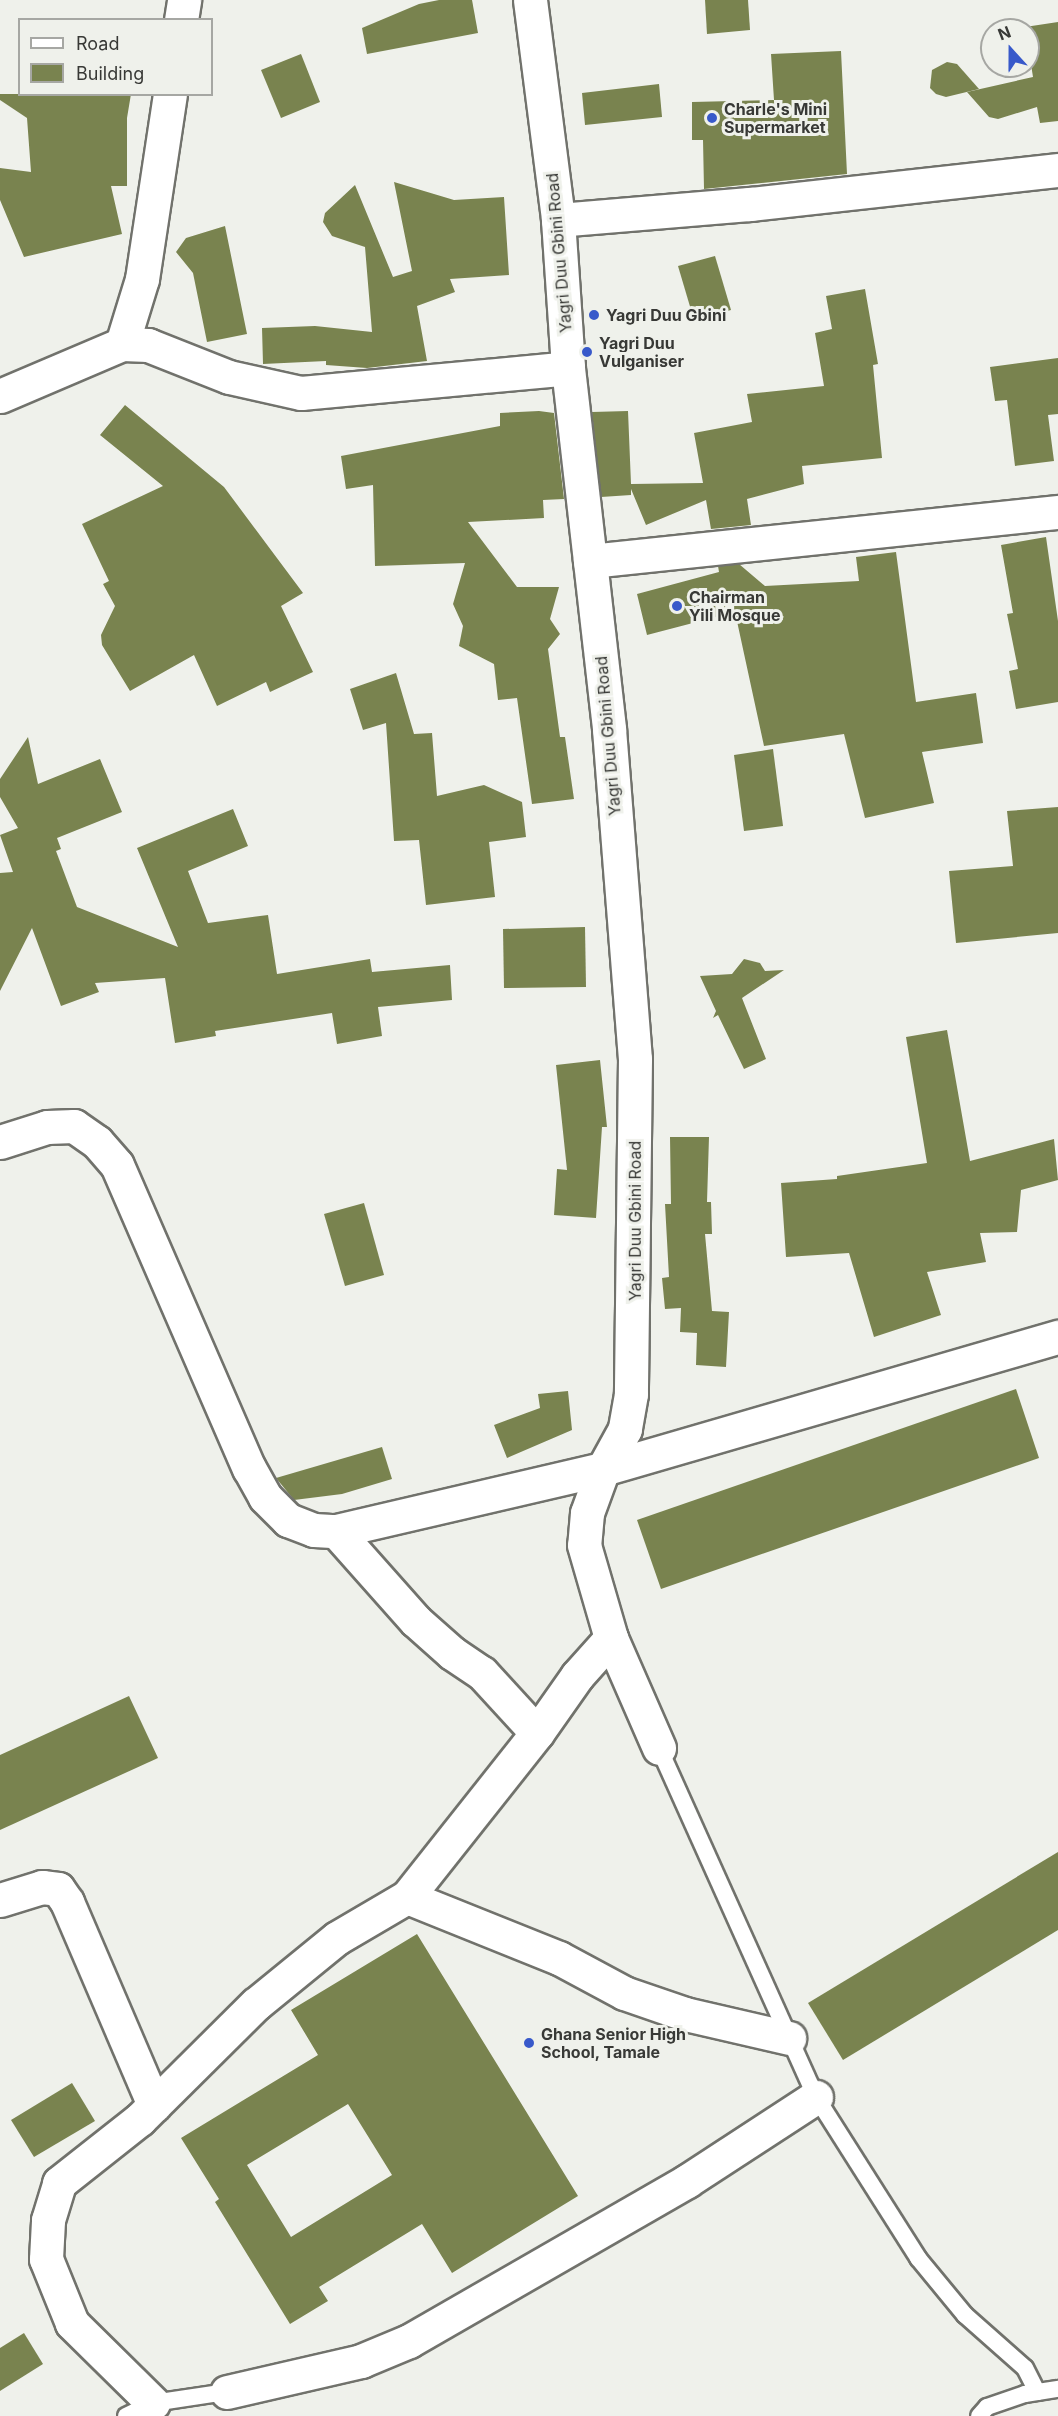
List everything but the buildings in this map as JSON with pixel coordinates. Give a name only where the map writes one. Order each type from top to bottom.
[{"type":"street","points":[[181,18],[184,0]]},
{"type":"street","name":"Yagri Duu Gbini Road","points":[[530,0],[558,219],[568,368],[609,729],[635,1059],[631,1394],[626,1429],[603,1469],[587,1513],[584,1545],[611,1638],[659,1748]]},
{"type":"street","points":[[122,344],[142,279],[170,96]]},
{"type":"street","points":[[558,219],[750,204],[1058,170]]},
{"type":"street","points":[[0,396],[122,344],[148,345],[229,377],[301,393],[568,368]]},
{"type":"street","points":[[590,561],[1058,512]]},
{"type":"street","points":[[0,1142],[47,1127],[74,1126],[97,1143],[117,1165],[265,1497],[295,1524],[314,1530],[336,1531],[603,1469],[1058,1337]]},
{"type":"street","points":[[336,1531],[416,1622],[452,1653],[482,1673],[537,1733]]},
{"type":"street","points":[[140,2410],[72,2324],[46,2259],[48,2220],[59,2183],[154,2105],[256,2004],[337,1938],[407,1897],[537,1733],[577,1676],[611,1638]]},
{"type":"street","points":[[0,1900],[42,1887],[58,1889],[67,1902],[154,2105]]},
{"type":"street","points":[[407,1897],[559,1958],[624,1993],[685,2014],[789,2038]]},
{"type":"street","points":[[227,2392],[361,2361],[409,2341],[687,2181],[816,2097]]},
{"type":"lane","points":[[659,1748],[816,2097],[918,2258],[966,2315],[1025,2368],[1037,2392]]},
{"type":"lane","points":[[978,2416],[987,2407],[1037,2392],[1058,2389]]},
{"type":"lane","points":[[140,2410],[227,2392]]},
{"type":"place","name":"Charle's Mini Supermarket","points":[[712,118]]},
{"type":"place","name":"Yagri Duu Gbini","points":[[594,315]]},
{"type":"place","name":"Yagri Duu Vulganiser","points":[[587,352]]},
{"type":"place","name":"Chairman Yili Mosque","points":[[677,606]]},
{"type":"place","name":"Ghana Senior High School, Tamale","points":[[529,2043]]}]
